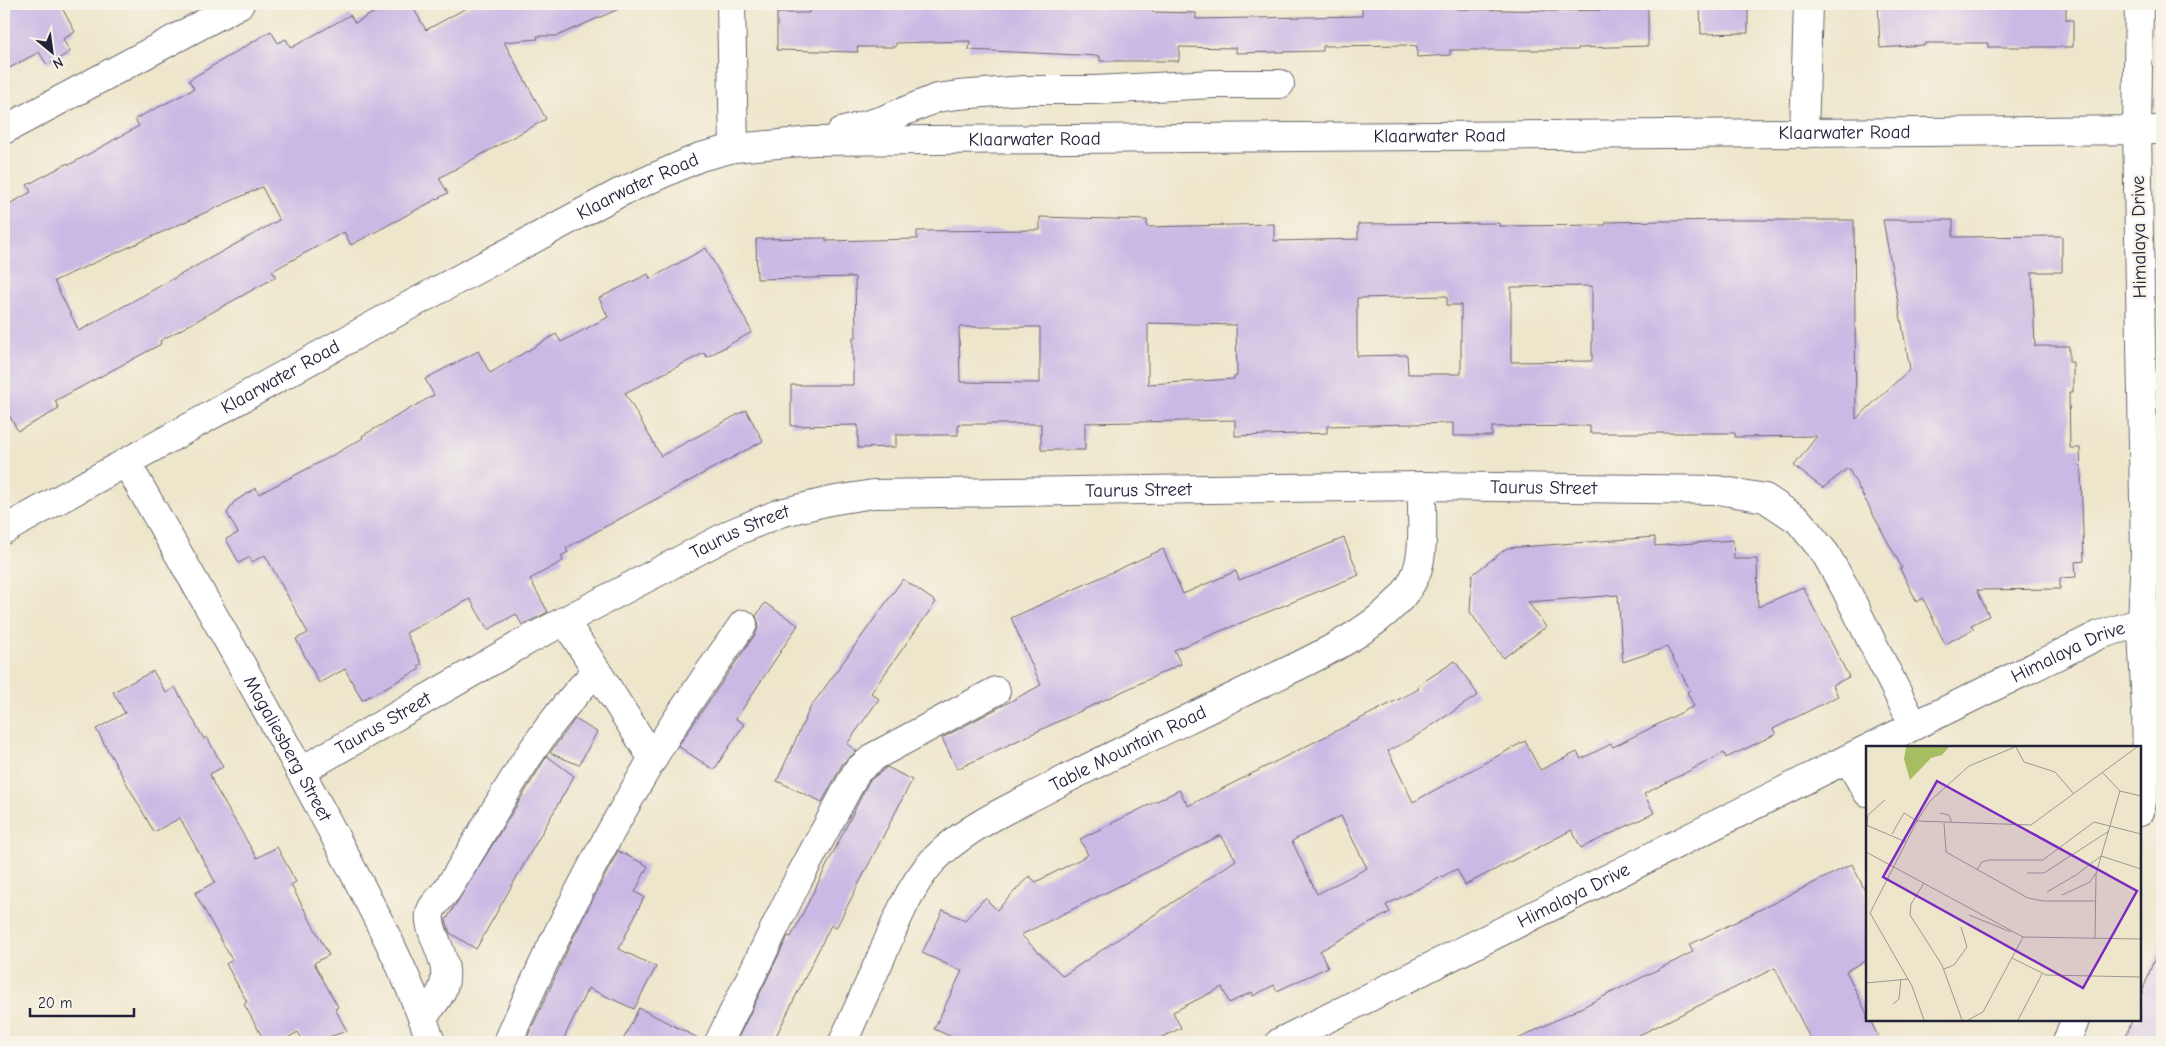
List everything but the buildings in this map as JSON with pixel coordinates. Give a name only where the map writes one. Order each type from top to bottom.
[{"type":"street","points":[[4,130],[240,4]]},
{"type":"street","points":[[731,4],[734,148]]},
{"type":"street","points":[[1804,134],[1808,4]]},
{"type":"street","name":"Himalaya Drive","points":[[1874,746],[2099,635],[2152,622],[2145,552],[2152,391],[2150,130],[2139,4]]},
{"type":"street","points":[[812,141],[883,120],[937,98],[958,95],[1024,90],[1095,90],[1214,84],[1280,84]]},
{"type":"street","name":"Klaarwater Road","points":[[4,530],[619,193],[700,157],[734,148],[812,141],[2150,130]]},
{"type":"street","name":"Magaliesberg Street","points":[[126,462],[301,770],[395,953],[423,1016],[431,1042]]},
{"type":"street","name":"Taurus Street","points":[[301,770],[565,621],[732,533],[780,513],[830,501],[873,494],[1422,486],[1718,490],[1765,498],[1798,520],[1825,553],[1846,588],[1914,726]]},
{"type":"street","name":"Table Mountain Road","points":[[843,1042],[896,922],[920,876],[940,853],[965,834],[1011,808],[1313,659],[1364,629],[1395,604],[1415,577],[1420,555],[1422,486]]},
{"type":"street","points":[[565,621],[652,759]]},
{"type":"street","points":[[2141,808],[2144,794],[2152,622]]},
{"type":"street","points":[[508,1042],[574,901],[617,819],[652,759],[743,624]]},
{"type":"street","points":[[423,1016],[443,988],[445,973],[444,957],[431,930],[431,910],[447,890],[507,789],[544,733],[573,694],[597,671]]},
{"type":"street","points":[[719,1042],[798,880],[857,771],[875,756],[996,691]]},
{"type":"street","points":[[1862,752],[1866,784]]},
{"type":"street","name":"Himalaya Drive","points":[[1280,1042],[1862,752]]},
{"type":"street","points":[[2067,1042],[2075,1021]]}]
